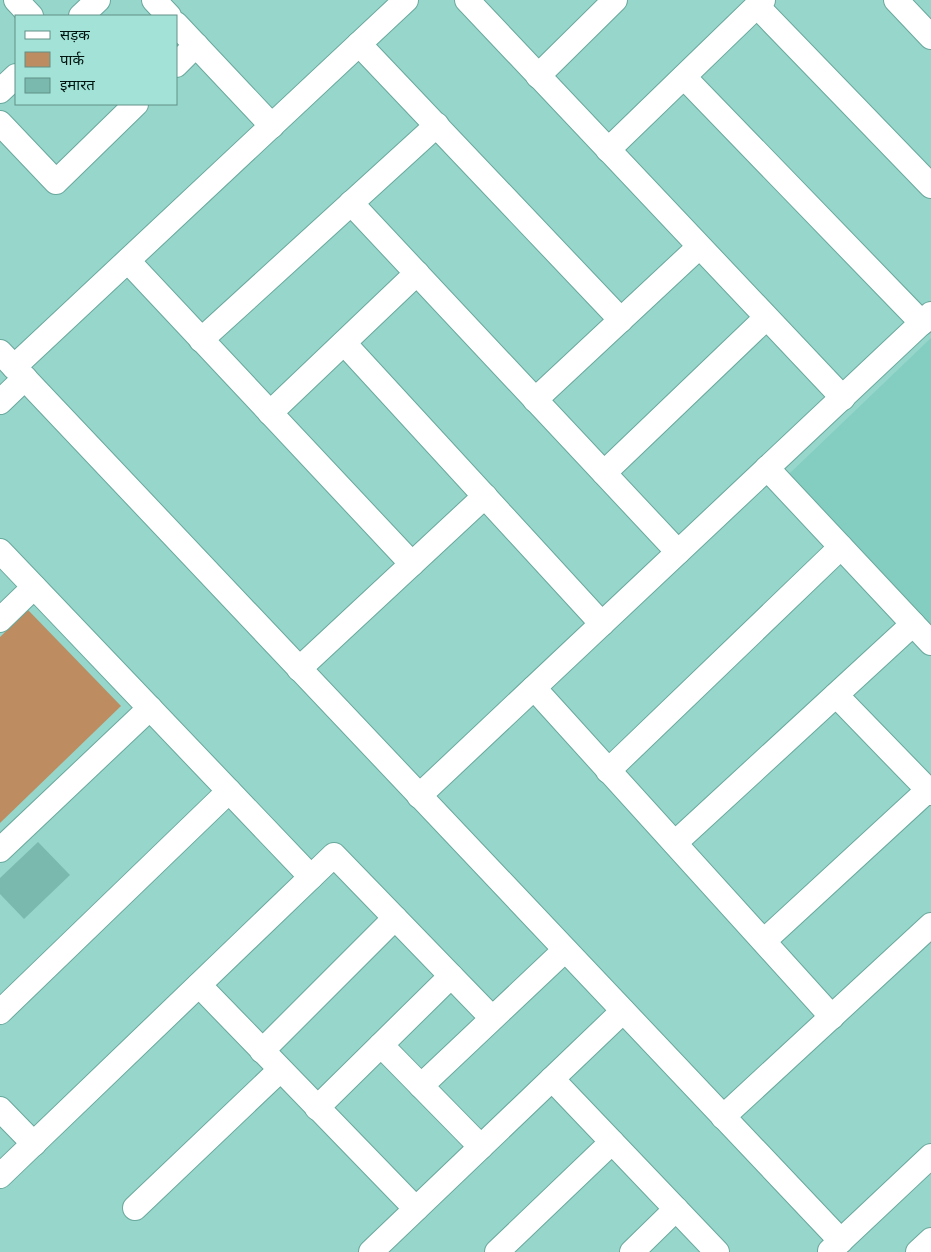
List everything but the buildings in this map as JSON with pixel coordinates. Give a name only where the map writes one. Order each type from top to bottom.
[{"type":"street","points":[[16,0],[30,15]]},
{"type":"street","points":[[82,15],[98,0]]},
{"type":"street","points":[[154,0],[168,15]]},
{"type":"street","points":[[0,402],[13,366],[128,261],[406,0]]},
{"type":"street","points":[[467,0],[842,398]]},
{"type":"street","points":[[538,76],[614,0]]},
{"type":"street","points":[[896,0],[931,36]]},
{"type":"street","points":[[608,150],[760,3],[931,186]]},
{"type":"street","points":[[178,26],[272,126]]},
{"type":"street","points":[[359,44],[621,320]]},
{"type":"street","points":[[178,63],[196,45]]},
{"type":"street","points":[[0,91],[15,77]]},
{"type":"street","points":[[419,796],[926,319],[684,77]]},
{"type":"street","points":[[0,123],[56,182],[135,105]]},
{"type":"street","points":[[201,340],[437,125]]},
{"type":"street","points":[[352,203],[678,552]]},
{"type":"street","points":[[535,400],[699,247]]},
{"type":"street","points":[[128,261],[412,564]]},
{"type":"street","points":[[270,413],[417,273]]},
{"type":"street","points":[[604,473],[766,318]]},
{"type":"street","points":[[344,343],[602,624]]},
{"type":"street","points":[[13,366],[723,1117],[835,1246],[931,1156]]},
{"type":"street","points":[[767,468],[931,643]]},
{"type":"street","points":[[299,669],[485,496]]},
{"type":"street","points":[[608,771],[840,547]]},
{"type":"street","points":[[0,551],[311,877]]},
{"type":"street","points":[[0,620],[34,586]]},
{"type":"street","points":[[675,843],[913,624]]},
{"type":"street","points":[[534,688],[832,1017]]},
{"type":"street","points":[[764,941],[930,792],[836,695]]},
{"type":"street","points":[[0,850],[150,708]]},
{"type":"street","points":[[0,1012],[229,791]]},
{"type":"street","points":[[0,1176],[334,855],[492,1018]]},
{"type":"street","points":[[262,1051],[395,918]]},
{"type":"street","points":[[723,1117],[931,925]]},
{"type":"street","points":[[421,1086],[565,950]]},
{"type":"street","points":[[317,1108],[451,976]]},
{"type":"street","points":[[198,985],[416,1209]]},
{"type":"street","points":[[371,1252],[623,1011]]},
{"type":"street","points":[[380,1045],[481,1147]]},
{"type":"street","points":[[135,1208],[280,1070]]},
{"type":"street","points":[[552,1079],[717,1252]]},
{"type":"street","points":[[0,1109],[34,1144]]},
{"type":"street","points":[[497,1252],[612,1142]]},
{"type":"street","points":[[632,1252],[676,1209]]},
{"type":"street","points":[[918,1252],[931,1240]]},
{"type":"shaded area","points":[[931,338],[931,625],[788,475]]},
{"type":"green space","points":[[28,610],[121,706],[0,823],[0,637]]}]
